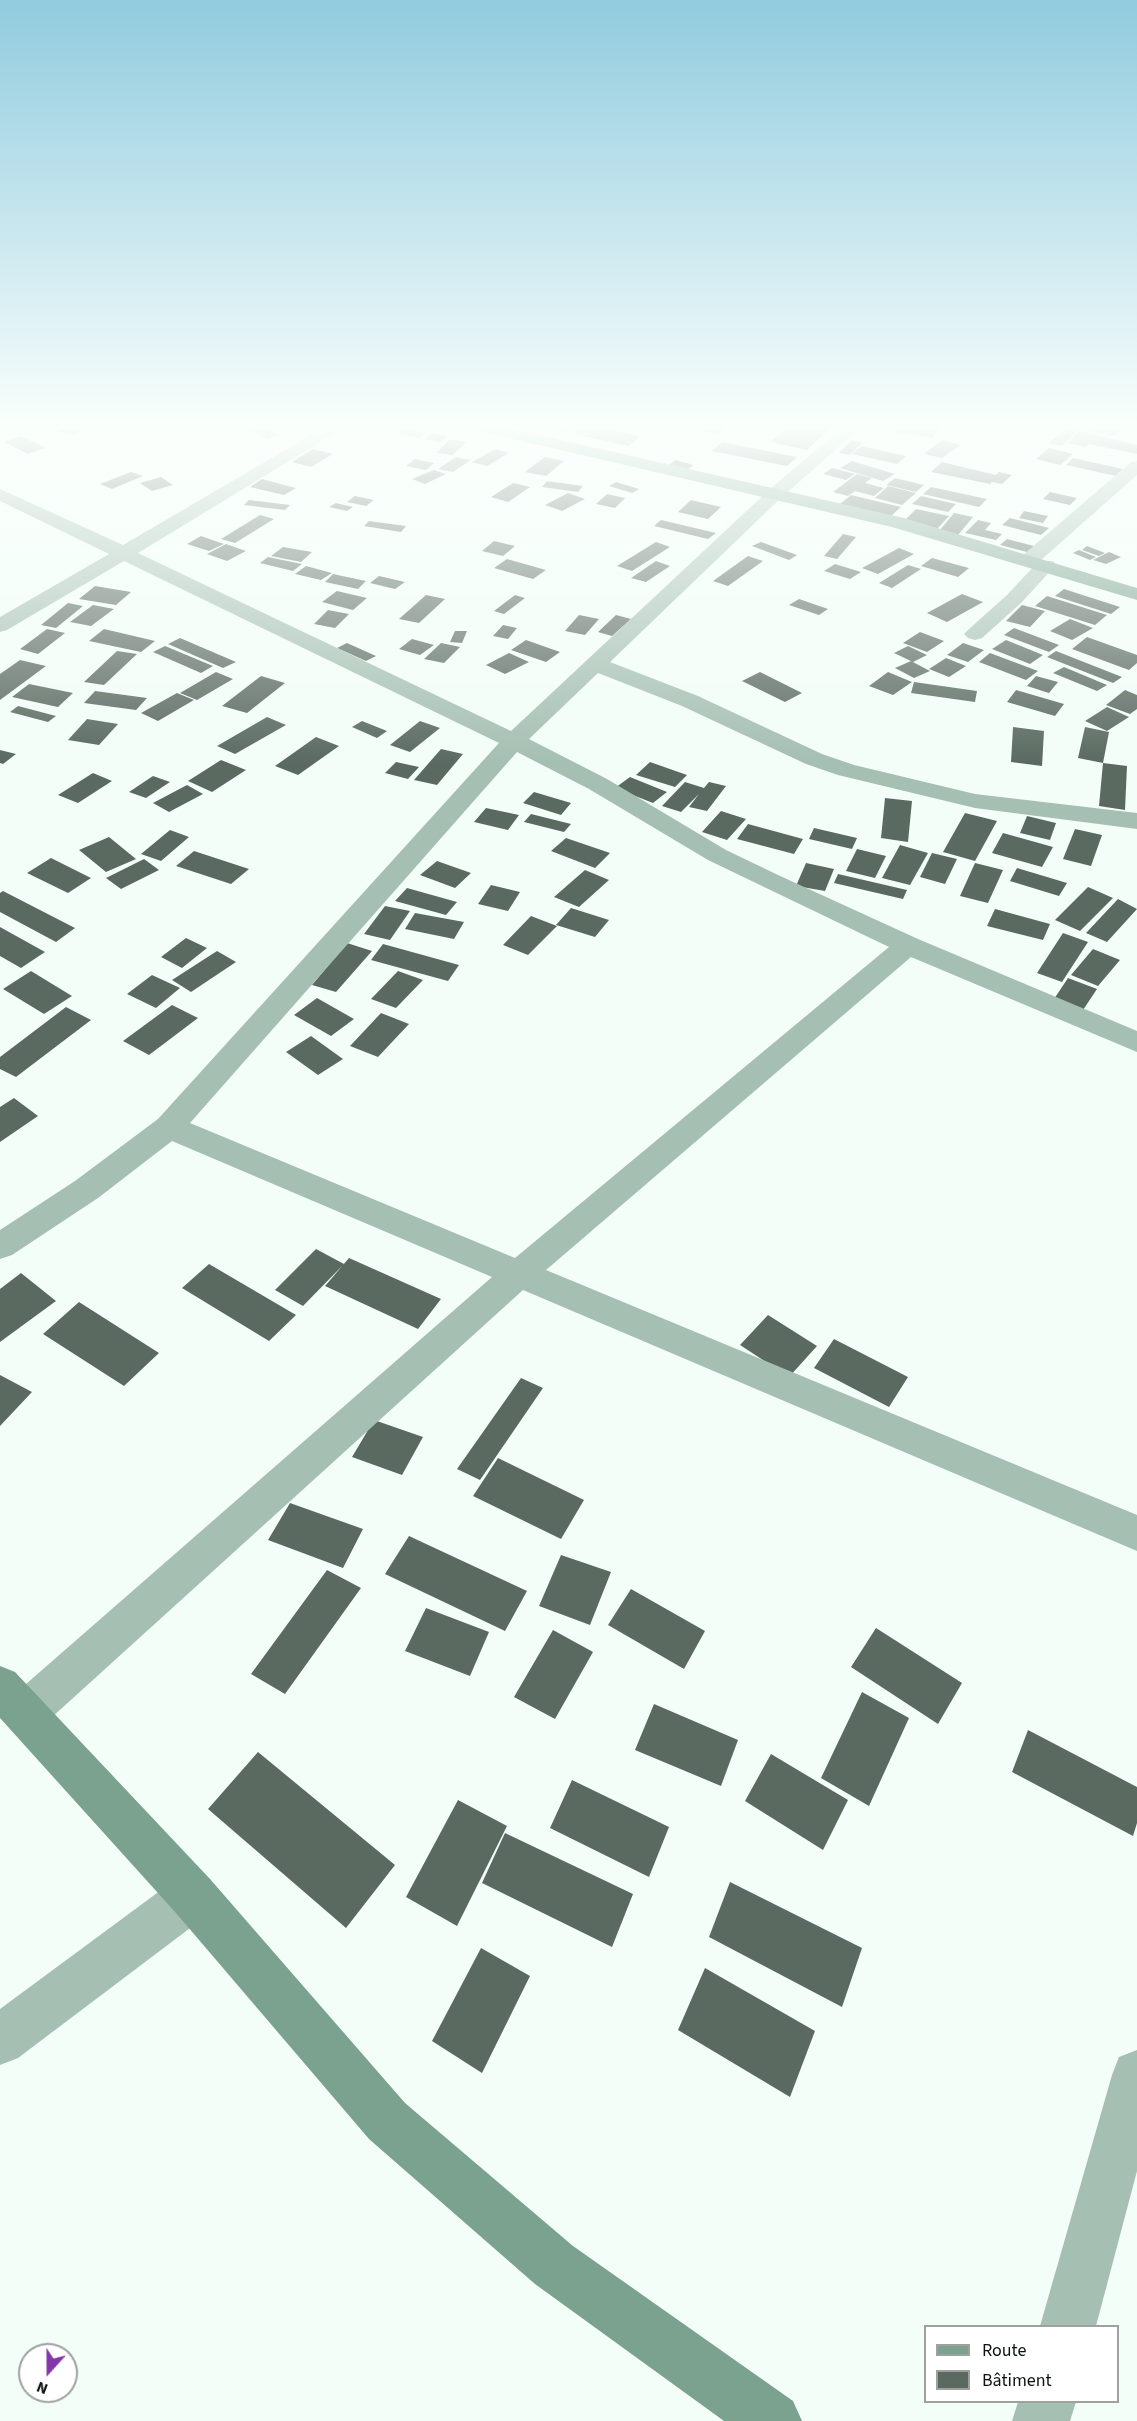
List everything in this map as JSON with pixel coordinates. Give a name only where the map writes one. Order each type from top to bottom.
[{"type":"street","points":[[88,537],[514,741],[598,784],[717,855],[908,945],[1137,1042]]},
{"type":"street","points":[[0,626],[152,537]]},
{"type":"street","points":[[0,1246],[70,1203],[115,1171],[169,1127],[514,741],[730,537]]},
{"type":"street","points":[[949,537],[1137,594]]},
{"type":"street","points":[[975,634],[1014,598],[1037,562],[1063,537]]},
{"type":"street","points":[[597,665],[690,701],[814,759],[846,770],[975,801],[1137,821]]},
{"type":"street","points":[[773,2421],[554,2265],[387,2121],[194,1896],[12,1700],[908,945]]},
{"type":"street","points":[[169,1127],[1137,1533]]},
{"type":"street","points":[[0,2040],[194,1896]]},
{"type":"street","points":[[1068,2325],[1137,2075]]},
{"type":"street","points":[[1041,2421],[1047,2403]]},
{"type":"building","points":[[204,537],[224,544],[209,551],[187,544]]},
{"type":"building","points":[[224,537],[245,537],[235,543],[221,539]]},
{"type":"building","points":[[840,537],[856,537],[837,559],[824,556]]},
{"type":"building","points":[[983,537],[999,537],[996,540]]},
{"type":"building","points":[[1007,539],[1034,546],[1027,552],[1000,545]]},
{"type":"building","points":[[494,541],[515,546],[503,556],[482,551]]},
{"type":"building","points":[[656,542],[670,547],[632,571],[617,566]]},
{"type":"building","points":[[761,542],[797,555],[789,560],[752,546]]},
{"type":"building","points":[[226,544],[246,551],[227,561],[207,554]]},
{"type":"building","points":[[1087,546],[1105,553],[1099,556],[1082,550]]},
{"type":"building","points":[[283,547],[312,552],[301,562],[271,556]]},
{"type":"building","points":[[899,548],[914,554],[878,574],[862,568]]},
{"type":"building","points":[[1079,550],[1096,557],[1090,560],[1073,553]]},
{"type":"building","points":[[1109,552],[1121,557],[1106,564],[1093,560]]},
{"type":"building","points":[[748,556],[763,561],[728,586],[713,581]]},
{"type":"building","points":[[268,557],[302,564],[293,571],[260,563]]},
{"type":"building","points":[[932,558],[969,568],[958,577],[921,566]]},
{"type":"building","points":[[507,559],[546,570],[533,579],[494,568]]},
{"type":"building","points":[[656,561],[670,566],[646,582],[631,578]]},
{"type":"building","points":[[835,564],[861,572],[850,579],[824,571]]},
{"type":"building","points":[[908,565],[921,569],[892,588],[879,583]]},
{"type":"building","points":[[306,566],[332,573],[321,580],[295,574]]},
{"type":"building","points":[[333,574],[366,581],[358,589],[325,582]]},
{"type":"building","points":[[379,576],[405,582],[395,589],[370,583]]},
{"type":"building","points":[[95,586],[131,592],[116,605],[79,599]]},
{"type":"building","points":[[1064,589],[1120,607],[1111,614],[1055,596]]},
{"type":"building","points":[[337,591],[367,598],[353,610],[322,602]]},
{"type":"building","points":[[962,594],[983,602],[947,622],[927,613]]},
{"type":"building","points":[[426,595],[445,599],[419,623],[399,619]]},
{"type":"building","points":[[515,595],[525,598],[504,614],[494,611]]},
{"type":"building","points":[[1047,596],[1107,615],[1095,625],[1035,606]]},
{"type":"building","points":[[799,599],[828,609],[819,615],[789,605]]},
{"type":"building","points":[[68,603],[83,606],[56,628],[41,625]]},
{"type":"building","points":[[93,605],[114,609],[91,626],[70,622]]},
{"type":"building","points":[[1022,605],[1045,611],[1030,627],[1006,621]]},
{"type":"building","points":[[328,610],[349,614],[335,628],[314,624]]},
{"type":"building","points":[[579,615],[599,619],[585,635],[565,631]]},
{"type":"building","points":[[616,615],[631,619],[612,636],[598,632]]},
{"type":"building","points":[[1070,619],[1093,628],[1072,640],[1050,631]]},
{"type":"building","points":[[503,625],[517,628],[508,639],[493,636]]},
{"type":"building","points":[[1014,628],[1059,645],[1049,652],[1004,635]]},
{"type":"building","points":[[47,629],[65,633],[38,654],[20,649]]},
{"type":"building","points":[[104,629],[155,641],[141,652],[89,641]]},
{"type":"building","points":[[455,631],[467,631],[462,643],[450,642]]},
{"type":"building","points":[[920,632],[944,641],[927,652],[903,643]]},
{"type":"building","points":[[1087,637],[1137,655],[1137,663],[1129,670],[1072,649]]},
{"type":"building","points":[[180,638],[236,662],[223,668],[168,644]]},
{"type":"building","points":[[412,639],[434,645],[420,655],[399,649]]},
{"type":"building","points":[[526,640],[560,652],[546,662],[511,650]]},
{"type":"building","points":[[1006,640],[1043,655],[1030,664],[992,649]]},
{"type":"building","points":[[347,643],[376,656],[366,661],[337,648]]},
{"type":"building","points":[[441,643],[460,647],[444,663],[424,659]]},
{"type":"building","points":[[963,643],[984,650],[968,662],[947,655]]},
{"type":"building","points":[[165,646],[213,666],[201,673],[153,652]]},
{"type":"building","points":[[908,646],[927,655],[913,662],[894,653]]},
{"type":"building","points":[[117,651],[137,654],[104,685],[84,682]]},
{"type":"building","points":[[1056,651],[1122,677],[1113,683],[1047,657]]},
{"type":"building","points":[[509,653],[529,662],[505,674],[486,665]]},
{"type":"building","points":[[990,653],[1038,671],[1026,680],[979,662]]},
{"type":"building","points":[[946,658],[966,666],[949,677],[929,669]]},
{"type":"building","points":[[20,660],[46,666],[0,700],[0,674]]},
{"type":"building","points":[[911,661],[930,671],[914,678],[895,668]]},
{"type":"building","points":[[1064,667],[1107,685],[1097,691],[1053,673]]},
{"type":"building","points":[[216,672],[233,679],[197,700],[180,693]]},
{"type":"building","points":[[760,672],[802,693],[785,702],[742,681]]},
{"type":"building","points":[[888,672],[912,682],[893,695],[869,686]]},
{"type":"building","points":[[261,676],[285,683],[247,713],[222,706]]},
{"type":"building","points":[[1036,676],[1058,682],[1049,693],[1027,686]]},
{"type":"building","points":[[914,682],[977,691],[975,702],[911,693]]},
{"type":"building","points":[[29,684],[73,693],[58,707],[12,697]]},
{"type":"building","points":[[1016,690],[1064,704],[1055,716],[1007,702]]},
{"type":"building","points":[[1125,690],[1137,695],[1137,709],[1130,714],[1106,705]]},
{"type":"building","points":[[95,691],[147,698],[136,710],[84,703]]},
{"type":"building","points":[[177,693],[194,700],[158,721],[141,713]]},
{"type":"building","points":[[18,706],[56,716],[48,722],[10,712]]},
{"type":"building","points":[[1107,707],[1129,717],[1107,731],[1085,721]]},
{"type":"building","points":[[267,717],[286,725],[235,754],[217,746]]},
{"type":"building","points":[[87,719],[118,724],[99,745],[68,740]]},
{"type":"building","points":[[362,721],[387,731],[377,738],[352,727]]},
{"type":"building","points":[[420,721],[440,728],[410,752],[390,745]]},
{"type":"building","points":[[1013,727],[1044,731],[1042,766],[1011,762]]},
{"type":"building","points":[[1085,727],[1109,732],[1103,763],[1078,758]]},
{"type":"building","points":[[316,737],[339,746],[298,775],[275,766]]},
{"type":"building","points":[[441,749],[463,754],[437,785],[414,780]]},
{"type":"building","points":[[0,750],[16,754],[3,764],[0,763]]},
{"type":"building","points":[[221,760],[246,770],[212,792],[188,781]]},
{"type":"building","points":[[396,762],[419,767],[408,779],[385,773]]},
{"type":"building","points":[[650,762],[687,775],[675,787],[636,775]]},
{"type":"building","points":[[1103,763],[1127,766],[1125,810],[1099,806]]},
{"type":"building","points":[[93,773],[112,781],[78,803],[58,795]]},
{"type":"building","points":[[153,776],[170,782],[146,798],[129,792]]},
{"type":"building","points":[[630,777],[667,792],[653,803],[615,788]]},
{"type":"building","points":[[685,782],[704,788],[709,782],[726,786],[707,811],[689,807],[699,794],[681,812],[662,806]]},
{"type":"building","points":[[187,785],[203,794],[169,812],[153,803]]},
{"type":"building","points":[[534,792],[571,803],[561,815],[523,803]]},
{"type":"building","points":[[885,798],[912,801],[908,842],[881,838]]},
{"type":"building","points":[[486,808],[519,815],[508,830],[474,822]]},
{"type":"building","points":[[721,811],[746,819],[727,840],[702,832]]},
{"type":"building","points":[[965,813],[997,821],[975,861],[943,852]]},
{"type":"building","points":[[531,814],[571,824],[564,832],[524,822]]},
{"type":"building","points":[[1027,816],[1056,823],[1050,840],[1020,833]]},
{"type":"building","points":[[748,824],[803,839],[794,854],[737,839]]},
{"type":"building","points":[[814,828],[857,838],[852,849],[809,839]]},
{"type":"building","points":[[1075,829],[1102,835],[1091,866],[1063,859]]},
{"type":"building","points":[[170,830],[189,837],[161,861],[141,854]]},
{"type":"building","points":[[1003,833],[1053,847],[1042,867],[992,853]]},
{"type":"building","points":[[109,837],[136,859],[106,872],[79,850]]},
{"type":"building","points":[[566,838],[610,853],[595,868],[551,851]]},
{"type":"building","points":[[900,845],[928,853],[910,885],[882,878]]},
{"type":"building","points":[[857,849],[886,856],[875,878],[846,871]]},
{"type":"building","points":[[194,851],[249,869],[231,884],[176,866]]},
{"type":"building","points":[[932,853],[957,859],[945,884],[920,877]]},
{"type":"building","points":[[51,858],[91,878],[68,893],[27,873]]},
{"type":"building","points":[[144,859],[159,870],[121,889],[106,878]]},
{"type":"building","points":[[437,861],[471,873],[455,888],[420,875]]},
{"type":"building","points":[[806,863],[834,869],[825,891],[796,886]]},
{"type":"building","points":[[975,863],[1003,870],[988,903],[960,896]]},
{"type":"building","points":[[1017,868],[1067,883],[1059,896],[1010,881]]},
{"type":"building","points":[[585,870],[609,880],[579,907],[554,897]]},
{"type":"building","points":[[838,874],[907,890],[903,899],[834,883]]},
{"type":"building","points":[[491,885],[520,892],[508,911],[478,904]]},
{"type":"building","points":[[1088,887],[1113,898],[1080,931],[1055,920]]},
{"type":"building","points":[[407,888],[457,902],[446,915],[395,901]]},
{"type":"building","points":[[3,891],[75,928],[56,942],[0,912],[0,893]]},
{"type":"building","points":[[1118,899],[1137,909],[1107,942],[1086,933]]},
{"type":"building","points":[[385,906],[410,911],[390,940],[364,934]]},
{"type":"building","points":[[571,908],[609,920],[595,937],[556,925]]},
{"type":"building","points":[[995,909],[1050,924],[1043,940],[987,926]]},
{"type":"building","points":[[415,913],[464,922],[454,939],[405,929]]},
{"type":"building","points":[[531,916],[557,926],[528,955],[503,945]]},
{"type":"building","points":[[0,927],[45,952],[21,968],[0,956]]},
{"type":"building","points":[[1063,933],[1088,942],[1062,982],[1037,973]]},
{"type":"building","points":[[186,938],[207,948],[182,968],[161,957]]},
{"type":"building","points":[[347,943],[372,951],[336,992],[312,985]]},
{"type":"building","points":[[383,944],[459,965],[448,981],[371,960]]},
{"type":"building","points":[[1093,949],[1120,960],[1098,986],[1071,975]]},
{"type":"building","points":[[217,951],[236,962],[191,992],[172,980]]},
{"type":"building","points":[[31,971],[72,996],[44,1014],[3,989]]},
{"type":"building","points":[[398,971],[423,980],[396,1008],[371,999]]},
{"type":"building","points":[[152,975],[180,988],[156,1008],[127,994]]},
{"type":"building","points":[[1068,978],[1097,989],[1081,1013],[1052,1002]]},
{"type":"building","points":[[317,998],[354,1019],[331,1036],[294,1015]]},
{"type":"building","points":[[172,1005],[198,1018],[149,1055],[123,1041]]},
{"type":"building","points":[[66,1007],[91,1020],[16,1077],[0,1069],[0,1057]]},
{"type":"building","points":[[381,1013],[409,1024],[378,1057],[350,1046]]},
{"type":"building","points":[[311,1036],[343,1059],[318,1075],[286,1052]]},
{"type":"building","points":[[14,1098],[38,1116],[0,1142],[0,1107]]},
{"type":"building","points":[[316,1249],[344,1264],[303,1306],[275,1290]]},
{"type":"building","points":[[349,1258],[441,1299],[418,1329],[325,1286]]},
{"type":"building","points":[[209,1264],[296,1315],[269,1341],[182,1288]]},
{"type":"building","points":[[21,1273],[56,1301],[0,1342],[0,1289]]},
{"type":"building","points":[[79,1302],[159,1353],[124,1386],[43,1334]]},
{"type":"building","points":[[768,1315],[817,1346],[789,1377],[740,1345]]},
{"type":"building","points":[[834,1339],[908,1377],[889,1407],[814,1368]]},
{"type":"building","points":[[0,1375],[32,1392],[0,1426]]},
{"type":"building","points":[[521,1378],[543,1388],[480,1480],[457,1469]]},
{"type":"building","points":[[374,1420],[423,1437],[402,1475],[352,1457]]},
{"type":"building","points":[[498,1458],[584,1500],[561,1539],[473,1496]]},
{"type":"building","points":[[290,1503],[363,1529],[343,1568],[268,1540]]},
{"type":"building","points":[[409,1536],[527,1591],[505,1631],[385,1574]]},
{"type":"building","points":[[561,1555],[611,1572],[590,1625],[539,1606]]},
{"type":"building","points":[[327,1570],[361,1588],[285,1694],[251,1674]]},
{"type":"building","points":[[631,1589],[705,1631],[684,1669],[608,1625]]},
{"type":"building","points":[[426,1608],[489,1632],[470,1676],[405,1651]]},
{"type":"building","points":[[876,1628],[962,1683],[938,1724],[851,1667]]},
{"type":"building","points":[[553,1630],[593,1652],[555,1719],[514,1697]]},
{"type":"building","points":[[862,1692],[909,1718],[869,1806],[821,1778]]},
{"type":"building","points":[[654,1704],[738,1740],[721,1786],[635,1750]]},
{"type":"building","points":[[1028,1730],[1137,1787],[1137,1823],[1133,1836],[1012,1772]]},
{"type":"building","points":[[258,1752],[395,1865],[346,1928],[208,1809]]},
{"type":"building","points":[[771,1754],[848,1800],[823,1850],[745,1801]]},
{"type":"building","points":[[572,1780],[669,1827],[649,1877],[550,1828]]},
{"type":"building","points":[[458,1800],[507,1826],[457,1926],[406,1897]]},
{"type":"building","points":[[505,1833],[633,1894],[612,1947],[482,1883]]},
{"type":"building","points":[[730,1882],[862,1948],[842,2007],[709,1937]]},
{"type":"building","points":[[481,1948],[530,1976],[482,2073],[432,2041]]},
{"type":"building","points":[[705,1968],[815,2031],[790,2097],[678,2030]]}]
